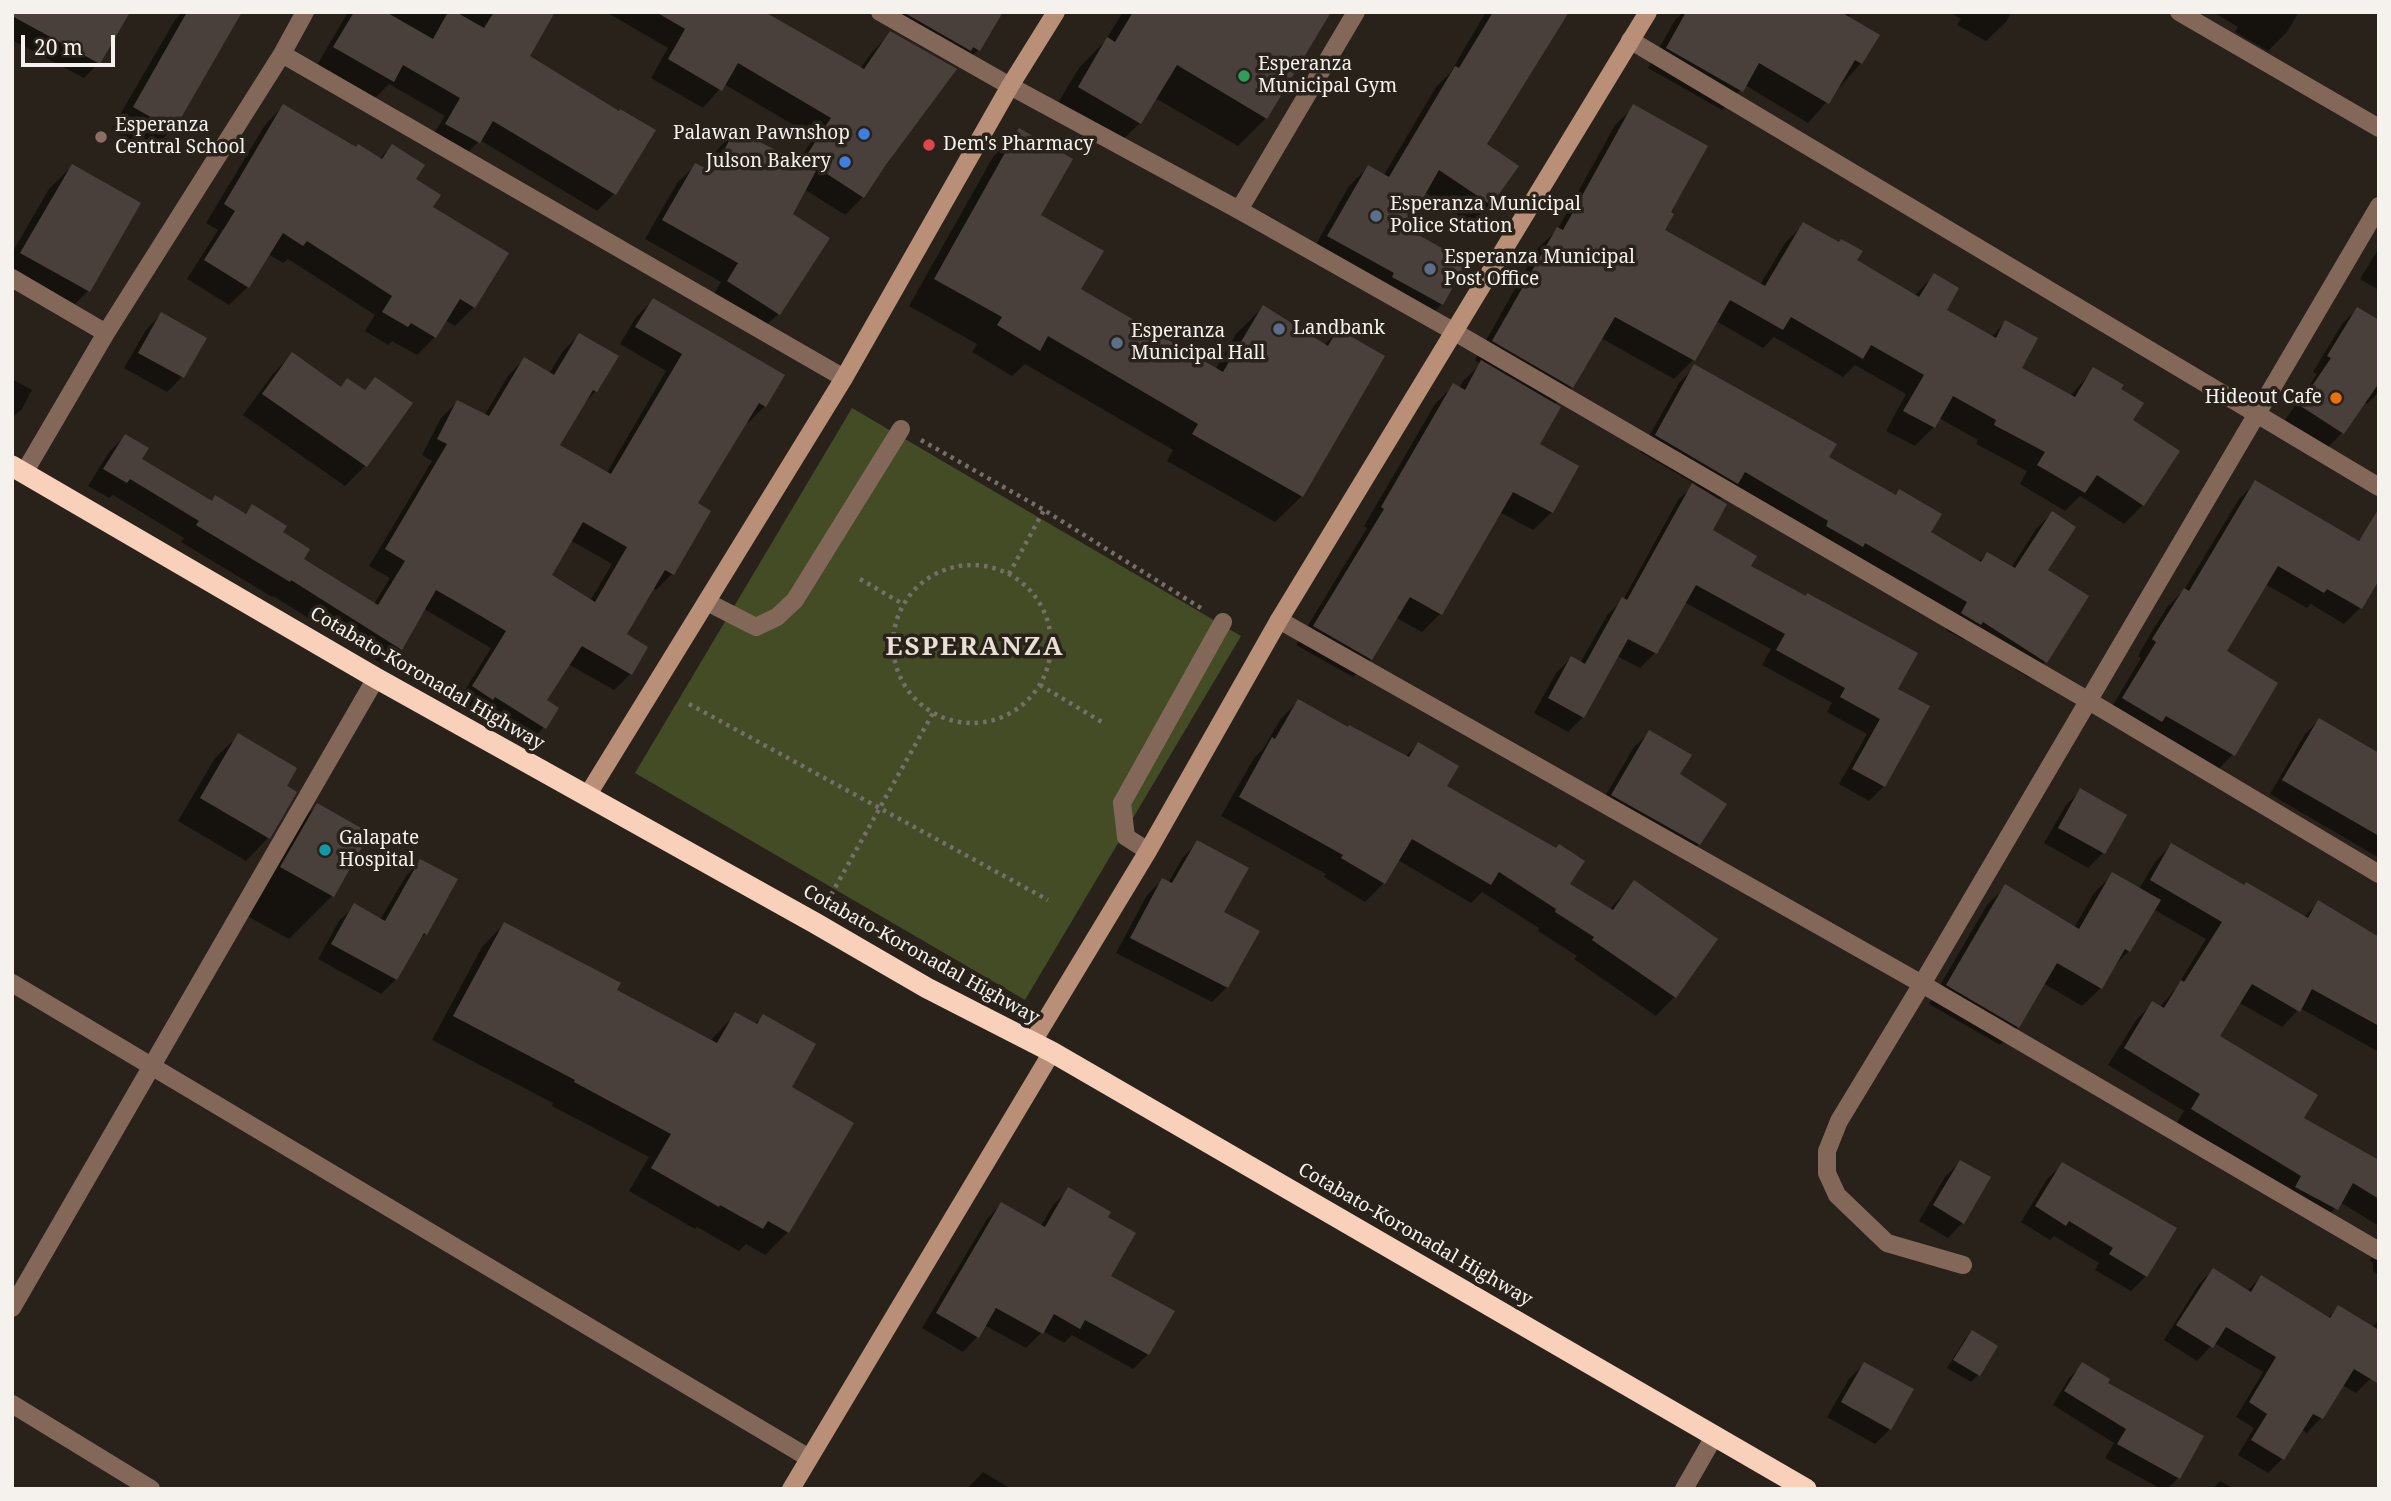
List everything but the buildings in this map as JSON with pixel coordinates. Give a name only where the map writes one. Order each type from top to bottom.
[{"type":"highway","name":"Cotabato-Koronadal Highway","points":[[18,469],[376,678],[927,988],[1052,1052],[1806,1489]]},
{"type":"street","points":[[18,469],[282,54],[305,12]]},
{"type":"street","points":[[880,12],[1010,86],[1239,209],[1453,331],[2089,701],[2379,874]]},
{"type":"street","points":[[587,796],[844,378],[1010,86],[1056,12]]},
{"type":"street","points":[[1239,209],[1356,12]]},
{"type":"street","points":[[1032,1042],[1148,851],[1279,620],[1648,12]]},
{"type":"street","points":[[2179,12],[2379,128]]},
{"type":"street","points":[[1630,40],[2379,487]]},
{"type":"street","points":[[282,54],[844,378]]},
{"type":"street","points":[[1963,1265],[1886,1243],[1837,1195],[1827,1173],[1827,1151],[1839,1121],[2379,206]]},
{"type":"street","points":[[12,278],[106,333]]},
{"type":"street","points":[[708,602],[756,627],[777,617],[795,600],[901,429]]},
{"type":"street","points":[[1279,620],[1922,984],[2379,1251]]},
{"type":"street","points":[[1148,851],[1126,837],[1122,803],[1223,622]]},
{"type":"street","points":[[12,1308],[376,678]]},
{"type":"street","points":[[12,984],[809,1458]]},
{"type":"street","points":[[791,1489],[1052,1052]]},
{"type":"street","points":[[12,1404],[151,1489]]},
{"type":"street","points":[[1684,1489],[1715,1435]]},
{"type":"path","points":[[901,429],[1044,510],[1223,622]]},
{"type":"path","points":[[1009,574],[1044,510]]},
{"type":"path","points":[[962,565],[986,566],[1009,574],[1037,597],[1051,631],[1048,668],[1040,685],[1019,707],[992,721],[951,721],[933,713],[916,701],[902,684],[894,665],[894,623],[903,604],[918,585],[938,572],[962,565]]},
{"type":"path","points":[[860,579],[903,604]]},
{"type":"path","points":[[1040,685],[1105,724]]},
{"type":"path","points":[[689,704],[1048,900]]},
{"type":"path","points":[[815,923],[933,713]]},
{"type":"green space","points":[[852,408],[1241,636],[1025,1000],[635,773]]},
{"type":"place","name":"Esperanza Municipal Gym","points":[[1244,76]]},
{"type":"place","name":"Palawan Pawnshop","points":[[864,134]]},
{"type":"place","name":"Esperanza Central School","points":[[101,137]]},
{"type":"place","name":"Dem's Pharmacy","points":[[929,145]]},
{"type":"place","name":"Julson Bakery","points":[[845,162]]},
{"type":"place","name":"Esperanza Municipal Police Station","points":[[1376,216]]},
{"type":"place","name":"Esperanza Municipal Post Office","points":[[1430,269]]},
{"type":"place","name":"Landbank","points":[[1279,329]]},
{"type":"place","name":"Esperanza Municipal Hall","points":[[1117,343]]},
{"type":"place","name":"Hideout Cafe","points":[[2336,398]]},
{"type":"place","name":"Galapate Hospital","points":[[325,850]]},
{"type":"district","name":"ESPERANZA","points":[[975,648]]}]
